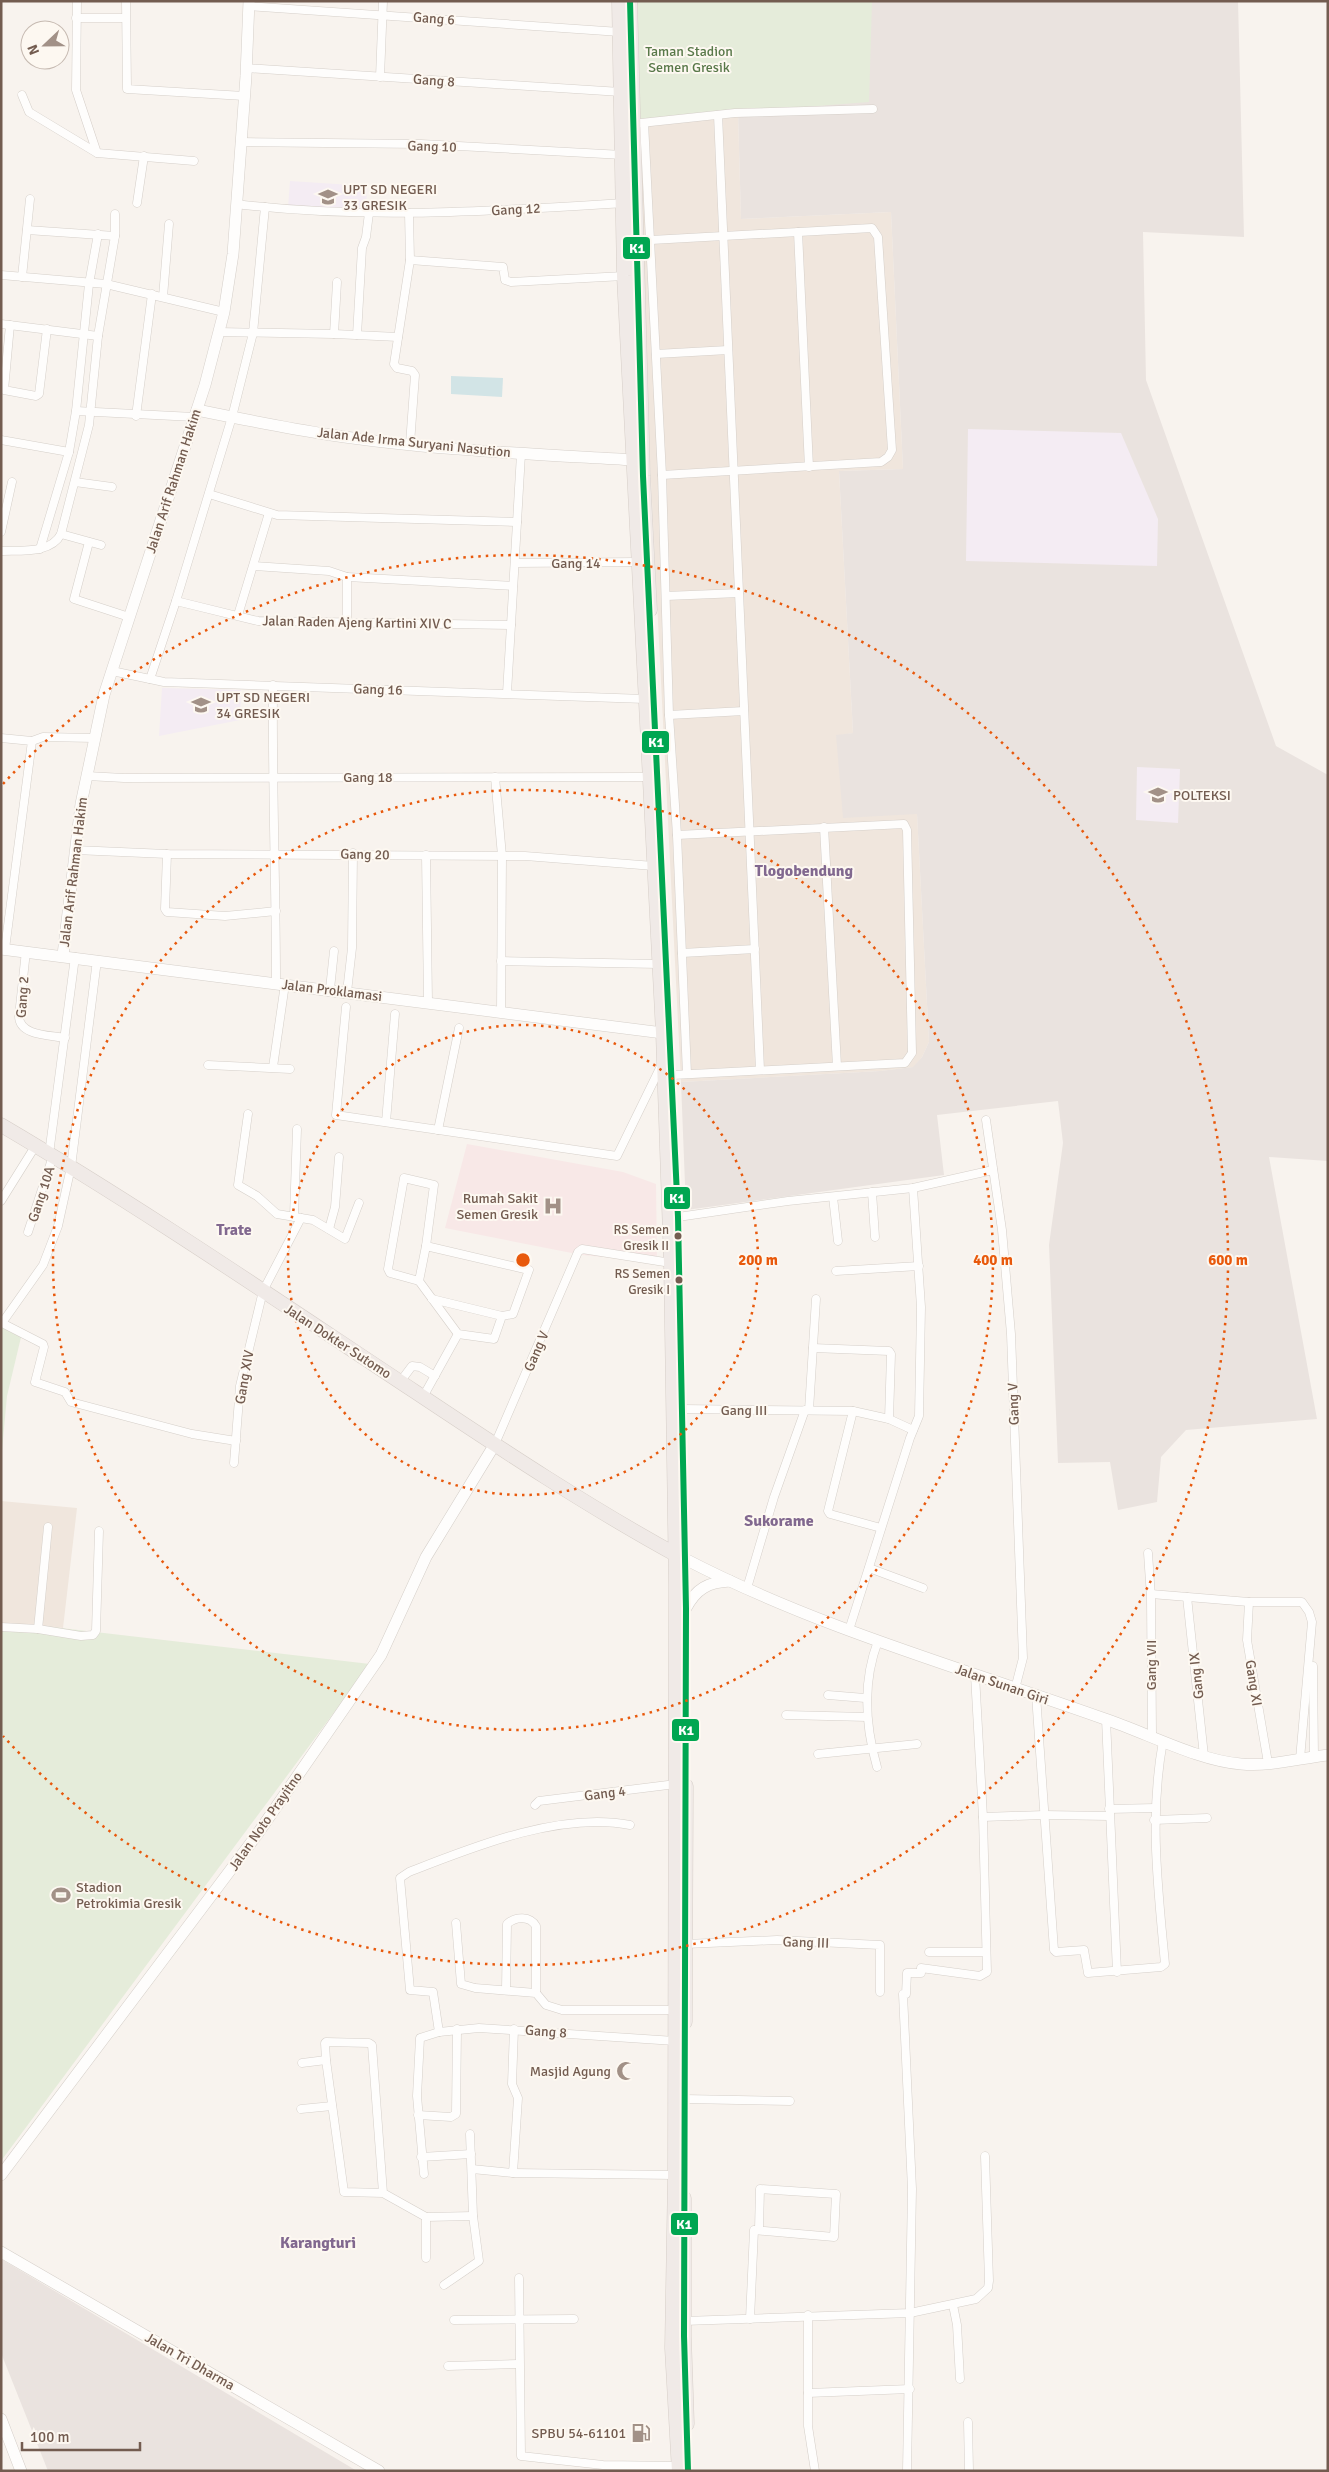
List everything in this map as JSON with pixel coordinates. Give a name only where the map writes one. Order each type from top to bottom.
[{"type":"highway","points":[[619,1],[624,276],[633,460],[639,497]]},
{"type":"highway","points":[[630,1],[639,124],[639,497],[680,1075],[676,1304],[681,1557],[686,1608],[686,1944],[676,2041],[672,2348],[682,2469]]},
{"type":"highway","points":[[640,518],[638,562],[664,1060],[671,1262],[676,1304],[682,1409],[676,1784],[680,2010],[684,2098],[682,2469]]},
{"type":"highway","name":"Jalan Dokter Sutomo","points":[[2,1126],[71,1167],[495,1444],[681,1557]]},
{"type":"main road","name":"Jalan Arif Rahman Hakim","points":[[62,955],[75,850],[94,738],[129,617],[196,414],[224,312],[234,254],[240,142],[254,4]]},
{"type":"main road","name":"Jalan Ade Irma Suryani Nasution","points":[[196,414],[232,417],[332,435],[410,444],[521,454],[633,460]]},
{"type":"main road","name":"Jalan Proklamasi","points":[[3,949],[330,989],[662,1033]]},
{"type":"main road","name":"Jalan Noto Prayitno","points":[[1,2175],[256,1836],[381,1655],[426,1557],[495,1444]]},
{"type":"main road","name":"Jalan Sunan Giri","points":[[681,1557],[730,1581],[849,1630],[976,1676],[1106,1719],[1204,1756],[1242,1764],[1268,1763],[1328,1755]]},
{"type":"main road","points":[[686,1608],[699,1589],[709,1584],[730,1581]]},
{"type":"main road","name":"Jalan Tri Dharma","points":[[1,2252],[379,2471]]},
{"type":"main road","points":[[1,2419],[21,2471]]},
{"type":"street","points":[[76,1],[76,90],[96,153]]},
{"type":"street","points":[[126,1],[127,89],[244,96]]},
{"type":"street","points":[[380,77],[383,1]]},
{"type":"street","name":"Gang 6","points":[[254,4],[620,32]]},
{"type":"street","points":[[76,18],[125,18]]},
{"type":"street","name":"Gang 8","points":[[246,68],[621,92]]},
{"type":"street","points":[[22,95],[29,112],[96,153],[194,161]]},
{"type":"street","points":[[677,836],[902,823],[907,830],[912,1053],[905,1063],[680,1075],[682,953],[669,715],[662,475],[651,240],[639,124],[718,115],[873,109]]},
{"type":"street","points":[[718,115],[760,1070]]},
{"type":"street","name":"Gang 10","points":[[240,142],[421,144],[623,155]]},
{"type":"street","points":[[137,203],[144,156]]},
{"type":"street","points":[[22,277],[30,199]]},
{"type":"street","name":"Gang 12","points":[[236,204],[369,213],[409,213],[623,203]]},
{"type":"street","points":[[150,679],[176,601],[232,417],[253,333],[265,207]]},
{"type":"street","points":[[357,335],[362,248],[366,238],[369,213]]},
{"type":"street","points":[[409,213],[410,260],[395,366],[412,371],[415,376],[410,444]]},
{"type":"street","points":[[1,551],[40,549],[56,542],[62,534],[87,437],[98,336],[115,236],[115,214]]},
{"type":"street","points":[[163,297],[169,224]]},
{"type":"street","points":[[651,240],[868,227],[877,233],[892,450],[888,457],[881,462],[662,475]]},
{"type":"street","points":[[27,230],[115,236]]},
{"type":"street","points":[[798,232],[809,467]]},
{"type":"street","points":[[40,549],[72,436],[89,284],[98,234]]},
{"type":"street","points":[[410,260],[503,267],[505,280],[511,282],[624,276]]},
{"type":"street","points":[[1,275],[106,284],[224,312]]},
{"type":"street","points":[[334,334],[337,282]]},
{"type":"street","points":[[136,416],[152,294]]},
{"type":"street","points":[[46,329],[39,394],[36,396],[4,390],[6,324],[83,333],[98,336]]},
{"type":"street","points":[[219,332],[398,337]]},
{"type":"street","points":[[656,354],[728,350]]},
{"type":"street","points":[[76,411],[136,416],[196,414]]},
{"type":"street","points":[[72,436],[87,437]]},
{"type":"street","points":[[1,440],[69,452]]},
{"type":"street","points":[[507,693],[521,454]]},
{"type":"street","points":[[66,462],[79,464]]},
{"type":"street","points":[[1,532],[12,482]]},
{"type":"street","points":[[75,482],[112,487]]},
{"type":"street","points":[[209,494],[277,515],[517,522]]},
{"type":"street","points":[[238,615],[269,513]]},
{"type":"street","points":[[62,534],[101,545]]},
{"type":"street","points":[[89,542],[75,600],[129,617]]},
{"type":"street","name":"Gang 14","points":[[515,563],[638,562]]},
{"type":"street","points":[[254,566],[329,571],[347,578],[513,586]]},
{"type":"street","points":[[347,578],[347,622]]},
{"type":"street","points":[[666,596],[739,593]]},
{"type":"street","name":"Jalan Raden Ajeng Kartini XIV C","points":[[176,601],[258,621],[511,625]]},
{"type":"street","name":"Gang 16","points":[[112,671],[164,682],[645,699]]},
{"type":"street","points":[[273,685],[272,777],[280,983],[273,1068]]},
{"type":"street","points":[[669,715],[744,711]]},
{"type":"street","points":[[1,738],[32,741],[43,737],[94,738]]},
{"type":"street","points":[[3,949],[32,741]]},
{"type":"street","name":"Gang 18","points":[[87,776],[649,777]]},
{"type":"street","points":[[495,776],[502,856],[501,1012]]},
{"type":"street","points":[[824,827],[837,1066]]},
{"type":"street","name":"Gang 20","points":[[75,850],[167,854],[502,856],[654,866]]},
{"type":"street","points":[[167,854],[165,909],[167,912],[225,916],[276,911]]},
{"type":"street","points":[[347,992],[352,948],[353,854]]},
{"type":"street","points":[[426,855],[428,1002]]},
{"type":"street","points":[[682,953],[755,949]]},
{"type":"street","name":"Gang 2","points":[[26,951],[19,1016],[20,1025],[26,1031],[65,1038]]},
{"type":"street","points":[[330,989],[334,951]]},
{"type":"street","name":"Gang 10A","points":[[28,1232],[51,1155],[75,957]]},
{"type":"street","points":[[97,960],[71,1167],[52,1246],[43,1265],[2,1321],[3,1324],[44,1345],[35,1382],[65,1392],[71,1402],[80,1406],[192,1434],[236,1441]]},
{"type":"street","points":[[502,961],[659,964]]},
{"type":"street","points":[[346,1007],[336,1114],[617,1156],[664,1060]]},
{"type":"street","points":[[386,1122],[395,1014]]},
{"type":"street","points":[[438,1130],[459,1028]]},
{"type":"street","points":[[208,1065],[290,1068]]},
{"type":"street","points":[[248,1114],[238,1185],[257,1196],[277,1214],[313,1220],[345,1239],[359,1203]]},
{"type":"street","name":"Gang V","points":[[986,1120],[1002,1230],[1010,1334],[1023,1658],[1015,1689]]},
{"type":"street","points":[[297,1129],[298,1217]]},
{"type":"street","points":[[1,1201],[36,1145]]},
{"type":"street","points":[[329,1229],[335,1207],[339,1157]]},
{"type":"street","points":[[678,1217],[912,1188],[993,1170]]},
{"type":"street","points":[[419,1281],[426,1246],[434,1185],[403,1179],[390,1273],[419,1281],[458,1334],[493,1340],[502,1316]]},
{"type":"street","points":[[849,1630],[919,1416],[921,1300],[912,1188]]},
{"type":"street","points":[[872,1192],[875,1237]]},
{"type":"street","points":[[833,1197],[838,1241]]},
{"type":"street","name":"Gang XIV","points":[[234,1463],[240,1386],[263,1291],[298,1217]]},
{"type":"street","points":[[426,1246],[529,1270],[513,1314],[502,1316],[432,1299]]},
{"type":"street","name":"Gang V","points":[[495,1444],[582,1249],[671,1262]]},
{"type":"street","points":[[836,1271],[919,1266]]},
{"type":"street","points":[[747,1588],[774,1497],[807,1410],[816,1299]]},
{"type":"street","points":[[424,1397],[458,1334]]},
{"type":"street","points":[[813,1348],[889,1351],[891,1354],[889,1419]]},
{"type":"street","points":[[400,1382],[412,1366],[420,1367],[435,1376]]},
{"type":"street","name":"Gang III","points":[[682,1409],[853,1411],[889,1419],[913,1430]]},
{"type":"street","points":[[853,1411],[828,1511],[830,1514],[881,1528]]},
{"type":"street","points":[[38,1629],[48,1527]]},
{"type":"street","points":[[1,1627],[38,1629],[81,1636],[90,1636],[95,1632],[99,1530]]},
{"type":"street","name":"Gang VII","points":[[1118,1972],[1161,1967],[1165,1964],[1154,1820],[1157,1738],[1148,1553]]},
{"type":"street","points":[[869,1568],[922,1588]]},
{"type":"street","points":[[1151,1594],[1249,1602],[1302,1602],[1309,1612],[1312,1622],[1314,1757]]},
{"type":"street","name":"Gang IX","points":[[1187,1597],[1204,1756]]},
{"type":"street","name":"Gang XI","points":[[1249,1602],[1247,1640],[1268,1763]]},
{"type":"street","points":[[1300,1759],[1312,1622]]},
{"type":"street","points":[[877,1767],[872,1749],[866,1698],[872,1655],[878,1641]]},
{"type":"street","points":[[907,2471],[910,2390],[912,2189],[904,1994],[906,1994],[907,1973],[921,1973],[921,1968],[983,1976],[987,1972],[983,1817],[976,1676]]},
{"type":"street","points":[[828,1694],[866,1698]]},
{"type":"street","points":[[1036,1695],[1054,1951],[1084,1950],[1088,1973],[1118,1972],[1106,1719]]},
{"type":"street","points":[[786,1715],[867,1717]]},
{"type":"street","points":[[818,1754],[917,1744]]},
{"type":"street","name":"Gang 4","points":[[535,1805],[539,1802],[676,1784]]},
{"type":"street","points":[[983,1817],[1109,1813],[1155,1808]]},
{"type":"street","points":[[1154,1820],[1207,1818]]},
{"type":"street","points":[[439,2032],[433,1992],[410,1990],[400,1878],[409,1872],[478,1845],[539,1830],[592,1822],[630,1825]]},
{"type":"street","points":[[506,1990],[507,1924],[514,1920],[527,1918],[532,1920],[536,1926],[536,1993],[546,2005],[562,2010],[680,2010]]},
{"type":"street","points":[[456,1924],[461,1984],[475,1988],[536,1993]]},
{"type":"street","name":"Gang III","points":[[686,1944],[777,1940],[880,1945],[880,1992]]},
{"type":"street","points":[[929,1952],[986,1952]]},
{"type":"street","points":[[424,2174],[418,2115],[451,2117],[456,2114],[457,2029]]},
{"type":"street","name":"Gang 8","points":[[418,2115],[418,2039],[439,2032],[457,2029],[514,2029],[676,2041]]},
{"type":"street","points":[[513,2173],[518,2098],[512,2084],[514,2029]]},
{"type":"street","points":[[383,2193],[372,2045],[368,2043],[326,2042],[324,2043],[326,2060],[344,2192],[383,2193],[426,2217],[472,2216]]},
{"type":"street","points":[[302,2063],[326,2060]]},
{"type":"street","points":[[684,2098],[790,2102]]},
{"type":"street","points":[[301,2109],[332,2106]]},
{"type":"street","points":[[444,2285],[478,2263],[472,2216],[470,2134]]},
{"type":"street","points":[[421,2156],[471,2154]]},
{"type":"street","points":[[684,2321],[808,2315],[910,2313],[976,2299],[988,2288],[990,2280],[985,2156]]},
{"type":"street","points":[[472,2170],[513,2173],[675,2175]]},
{"type":"street","points":[[750,2319],[754,2232],[759,2229],[834,2237],[836,2194],[760,2189],[759,2229]]},
{"type":"street","points":[[426,2217],[426,2258]]},
{"type":"street","points":[[519,2278],[521,2456],[603,2465],[682,2469]]},
{"type":"street","points":[[953,2305],[957,2325],[960,2379]]},
{"type":"street","points":[[808,2315],[808,2426],[816,2471]]},
{"type":"street","points":[[454,2320],[574,2319]]},
{"type":"street","points":[[448,2366],[519,2364]]},
{"type":"street","points":[[808,2393],[910,2390]]},
{"type":"street","points":[[968,2422],[969,2471]]},
{"type":"shaded area","points":[[631,1],[1238,1],[1244,237],[1143,232],[1146,380],[1276,746],[1328,775],[1328,1161],[1269,1157],[1317,1419],[1186,1430],[1161,1457],[1157,1502],[1118,1510],[1110,1462],[1058,1463],[1049,1245],[1063,1143],[1058,1101],[937,1115],[944,1175],[686,1210],[681,1082],[880,1071],[913,1067],[922,1057],[929,1042],[917,814],[843,818],[836,735],[853,733],[839,471],[903,469],[891,212],[741,219],[738,113]]},
{"type":"shaded area","points":[[738,113],[741,219],[891,212],[903,469],[839,471],[853,733],[836,736],[917,813],[929,1042],[922,1057],[914,1067],[880,1071],[681,1082],[633,120]]},
{"type":"shaded area","name":"UPT SD NEGERI 33 GRESIK","points":[[290,181],[367,186],[366,212],[288,208]]},
{"type":"shaded area","points":[[451,376],[503,378],[502,397],[451,394]]},
{"type":"shaded area","points":[[968,429],[1121,433],[1158,519],[1157,566],[966,561]]},
{"type":"shaded area","name":"UPT SD NEGERI 34 GRESIK","points":[[162,688],[241,690],[240,720],[159,736]]},
{"type":"shaded area","name":"POLTEKSI","points":[[1137,767],[1180,769],[1178,823],[1136,820]]},
{"type":"shaded area","name":"Rumah Sakit Semen Gresik","points":[[467,1144],[623,1172],[656,1184],[657,1262],[582,1255],[445,1228]]},
{"type":"shaded area","points":[[1,1501],[77,1508],[63,1628],[1,1624]]},
{"type":"shaded area","points":[[1,2259],[357,2471],[48,2471],[1,2353]]},
{"type":"green space","name":"Taman Stadion Semen Gresik","points":[[631,1],[872,1],[869,102],[633,120]]},
{"type":"green space","points":[[1,1325],[22,1333],[7,1396],[1,1461]]},
{"type":"green space","points":[[1,1624],[44,1626],[370,1664],[1,2161]]},
{"type":"transit line","name":"K1","points":[[630,1],[643,476],[678,1217],[686,1608],[684,2336],[688,2471]]},
{"type":"place","name":"UPT SD NEGERI 33 GRESIK","points":[[328,197]]},
{"type":"place","name":"UPT SD NEGERI 34 GRESIK","points":[[201,705]]},
{"type":"place","name":"POLTEKSI","points":[[1158,795]]},
{"type":"place","name":"Rumah Sakit Semen Gresik","points":[[553,1206]]},
{"type":"place","name":"RS Semen Gresik II","points":[[678,1236]]},
{"type":"place","name":"RS Semen Gresik I","points":[[679,1280]]},
{"type":"place","name":"Stadion Petrokimia Gresik","points":[[61,1895]]},
{"type":"place","name":"Masjid Agung","points":[[626,2071]]},
{"type":"place","name":"SPBU 54-61101","points":[[641,2433]]},
{"type":"district","name":"Tlogobendung","points":[[804,870]]},
{"type":"district","name":"Trate","points":[[234,1229]]},
{"type":"district","name":"Sukorame","points":[[779,1520]]},
{"type":"district","name":"Karangturi","points":[[318,2242]]}]
